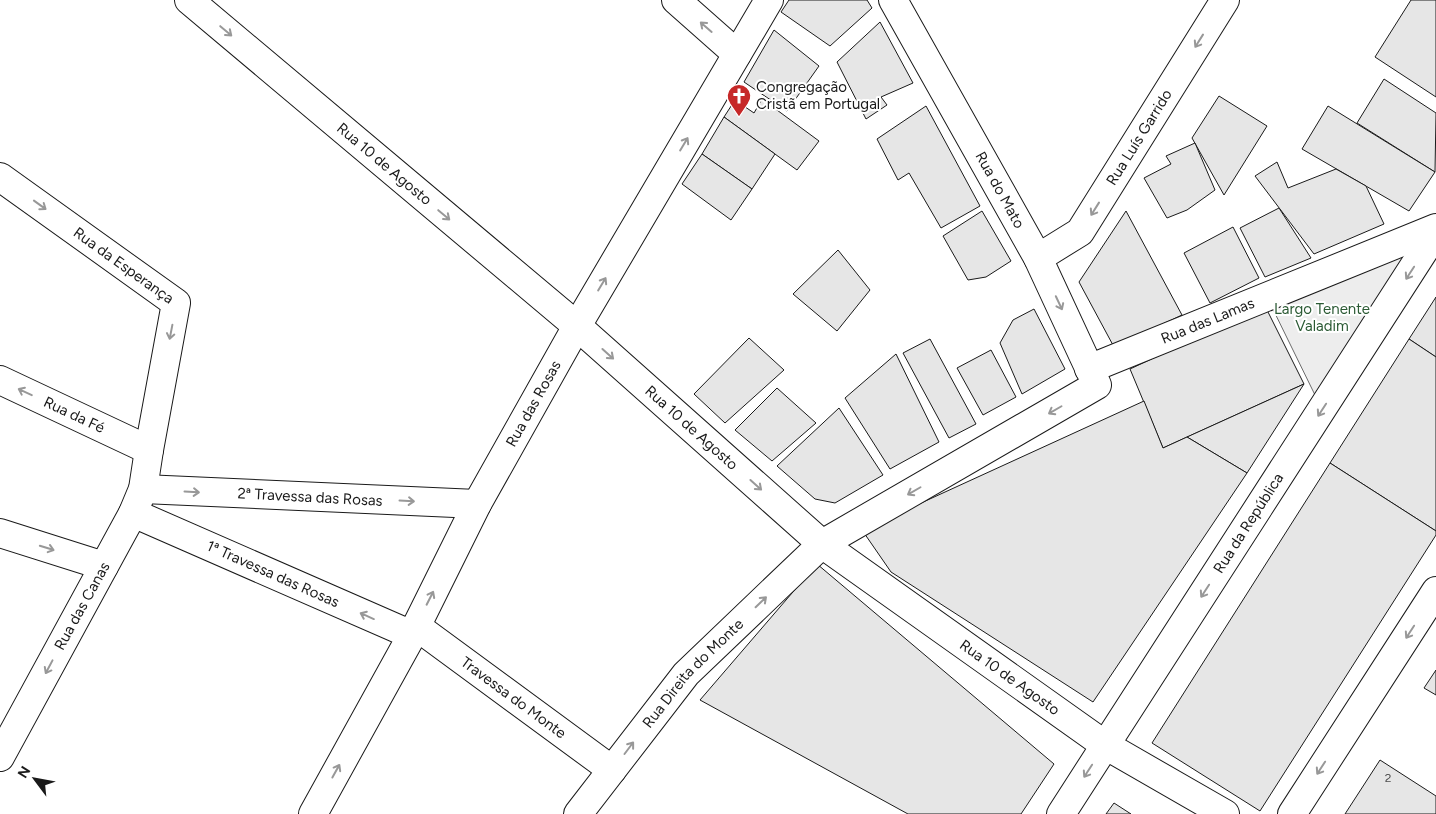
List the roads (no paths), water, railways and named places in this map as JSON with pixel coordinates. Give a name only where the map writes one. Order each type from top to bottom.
[{"type":"street","name":"Rua 10 de Agosto","points":[[189,0],[577,326],[822,544],[1106,745],[1225,814]]},
{"type":"street","points":[[676,0],[738,54]]},
{"type":"street","name":"Rua das Rosas","points":[[313,814],[414,631],[477,504],[577,326],[769,0]]},
{"type":"street","name":"Rua do Mato","points":[[893,0],[1038,258],[1093,377]]},
{"type":"street","name":"Rua Luís Garrido","points":[[1038,258],[1080,232],[1225,0]]},
{"type":"street","name":"Rua da Esperança","points":[[0,177],[176,303],[149,450]]},
{"type":"street","name":"Rua das Lamas","points":[[822,544],[1093,377],[1436,228]]},
{"type":"street","name":"Rua da República","points":[[1061,814],[1436,232]]},
{"type":"street","name":"Rua da Fé","points":[[0,380],[149,450]]},
{"type":"street","name":"Rua das Canas","points":[[0,757],[138,501],[149,450]]},
{"type":"street","name":"2ª Travessa das Rosas","points":[[138,501],[477,504]]},
{"type":"street","name":"1ª Travessa das Rosas","points":[[138,501],[414,631]]},
{"type":"street","points":[[0,533],[104,566]]},
{"type":"street","name":"Rua Direita do Monte","points":[[578,814],[686,674],[822,544]]},
{"type":"street","points":[[1292,814],[1436,591]]},
{"type":"street","name":"Travessa do Monte","points":[[414,631],[612,770]]},
{"type":"place","name":"Congregação Cristã em Portugal","points":[[739,117]]},
{"type":"park label","name":"Largo Tenente Valadim","points":[[1322,318]]}]
